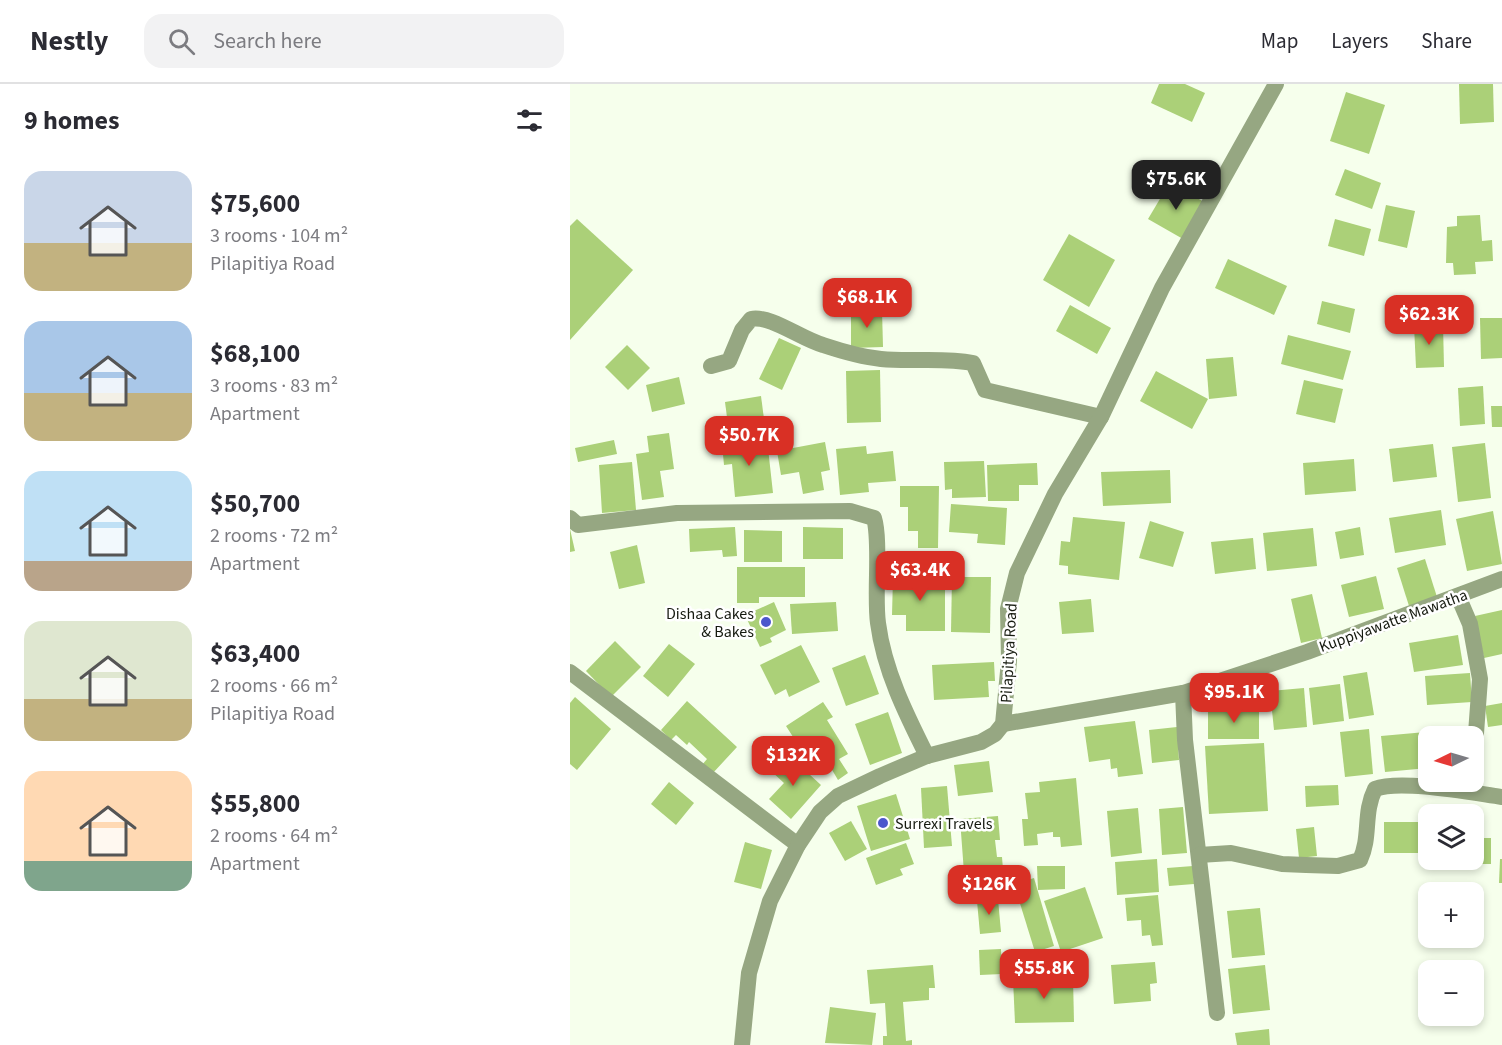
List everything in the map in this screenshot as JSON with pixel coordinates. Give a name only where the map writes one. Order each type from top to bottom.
[{"type":"street","name":"Pilapitiya Road","points":[[742,1045],[749,974],[770,901],[798,846],[819,812],[838,796],[927,756],[981,742],[995,734],[1003,724],[1009,661],[1008,609],[1017,573],[1055,494],[1101,417],[1162,288],[1276,84]]},
{"type":"street","points":[[711,366],[729,361],[742,330],[751,319],[758,317],[823,345],[858,354],[880,358],[973,363],[985,390],[1101,417]]},
{"type":"street","points":[[570,518],[578,525],[676,513],[850,511],[874,518],[875,584],[882,647],[903,705],[927,756]]},
{"type":"street","name":"Kuppiyawatte Mawatha","points":[[1003,724],[1183,693],[1307,652],[1502,579]]},
{"type":"street","points":[[1458,596],[1470,624],[1480,679],[1477,726]]},
{"type":"street","points":[[570,672],[798,846]]},
{"type":"street","points":[[1183,693],[1183,720],[1217,1013]]},
{"type":"street","points":[[1199,855],[1231,853],[1282,864],[1338,866],[1360,860],[1367,846],[1368,802],[1375,789],[1384,786],[1418,786]]},
{"type":"street","points":[[1484,791],[1502,797]]},
{"type":"building","points":[[1159,84],[1185,84],[1205,93],[1192,122],[1151,103]]},
{"type":"building","points":[[1459,84],[1493,84],[1494,122],[1460,124]]},
{"type":"building","points":[[1346,92],[1385,105],[1369,154],[1330,141]]},
{"type":"building","points":[[1345,169],[1381,183],[1372,209],[1335,195]]},
{"type":"building","points":[[1170,182],[1204,202],[1183,239],[1148,219]]},
{"type":"building","points":[[1386,205],[1415,211],[1407,248],[1378,241]]},
{"type":"building","points":[[1480,215],[1482,241],[1492,240],[1493,261],[1475,262],[1476,274],[1454,275],[1453,263],[1446,263],[1447,227],[1457,226],[1457,216]]},
{"type":"building","points":[[577,219],[633,270],[570,340],[570,226]]},
{"type":"building","points":[[1335,219],[1371,229],[1364,256],[1328,246]]},
{"type":"building","points":[[1069,234],[1115,260],[1089,307],[1043,280]]},
{"type":"building","points":[[1228,259],[1287,286],[1274,315],[1215,288]]},
{"type":"building","points":[[1322,301],[1355,309],[1350,333],[1317,324]]},
{"type":"building","points":[[1070,305],[1111,328],[1097,354],[1056,331]]},
{"type":"building","points":[[882,310],[883,347],[851,348],[851,311]]},
{"type":"building","points":[[1480,318],[1502,318],[1502,358],[1481,359]]},
{"type":"building","points":[[1443,324],[1444,367],[1416,368],[1414,325]]},
{"type":"building","points":[[1288,335],[1351,351],[1343,380],[1281,364]]},
{"type":"building","points":[[779,338],[801,348],[782,390],[759,379]]},
{"type":"building","points":[[627,345],[650,368],[628,390],[605,367]]},
{"type":"building","points":[[1233,357],[1237,396],[1209,399],[1206,359]]},
{"type":"building","points":[[880,370],[881,422],[847,423],[846,371]]},
{"type":"building","points":[[1156,371],[1208,399],[1192,429],[1140,401]]},
{"type":"building","points":[[679,377],[685,404],[652,412],[646,385]]},
{"type":"building","points":[[1304,380],[1343,389],[1335,423],[1296,414]]},
{"type":"building","points":[[1483,386],[1485,424],[1460,426],[1458,388]]},
{"type":"building","points":[[761,396],[764,419],[728,425],[725,402]]},
{"type":"building","points":[[1491,406],[1502,406],[1502,427],[1492,427]]},
{"type":"building","points":[[669,433],[674,469],[660,471],[664,497],[642,500],[636,454],[649,452],[647,436]]},
{"type":"building","points":[[767,439],[773,493],[735,497],[732,464],[724,465],[722,444]]},
{"type":"building","points":[[614,440],[617,454],[578,462],[575,448]]},
{"type":"building","points":[[825,442],[830,470],[821,472],[824,490],[803,494],[799,472],[781,475],[777,451]]},
{"type":"building","points":[[1485,443],[1491,498],[1458,502],[1452,447]]},
{"type":"building","points":[[1433,444],[1437,477],[1393,482],[1389,449]]},
{"type":"building","points":[[866,446],[867,454],[893,451],[896,481],[868,483],[869,492],[840,495],[836,449]]},
{"type":"building","points":[[1354,459],[1356,491],[1305,495],[1303,463]]},
{"type":"building","points":[[984,461],[986,497],[952,498],[952,489],[945,490],[944,462]]},
{"type":"building","points":[[632,462],[636,510],[602,513],[599,465]]},
{"type":"building","points":[[1037,463],[1038,485],[1019,485],[1019,501],[988,501],[987,465]]},
{"type":"building","points":[[1170,470],[1171,503],[1103,506],[1101,472]]},
{"type":"building","points":[[900,486],[939,486],[938,548],[918,548],[918,531],[908,531],[908,507],[900,507]]},
{"type":"building","points":[[951,504],[1007,508],[1005,545],[977,543],[978,534],[949,532]]},
{"type":"building","points":[[1441,510],[1446,545],[1395,553],[1389,518]]},
{"type":"building","points":[[1493,511],[1502,564],[1467,571],[1456,519]]},
{"type":"building","points":[[1073,517],[1125,522],[1119,580],[1068,574],[1068,566],[1059,565],[1061,541],[1070,542]]},
{"type":"building","points":[[1150,521],[1184,532],[1173,567],[1139,558]]},
{"type":"building","points":[[735,527],[737,556],[723,557],[722,550],[690,552],[689,529]]},
{"type":"building","points":[[803,527],[843,528],[843,559],[803,559]]},
{"type":"building","points":[[1360,527],[1364,555],[1340,559],[1335,532]]},
{"type":"building","points":[[1313,528],[1317,566],[1267,571],[1263,533]]},
{"type":"building","points":[[570,529],[575,551],[570,552]]},
{"type":"building","points":[[744,530],[782,531],[782,562],[744,562]]},
{"type":"building","points":[[1253,538],[1256,569],[1215,574],[1211,542]]},
{"type":"building","points":[[637,545],[645,583],[619,589],[610,552]]},
{"type":"building","points":[[1425,559],[1437,597],[1409,606],[1397,568]]},
{"type":"building","points":[[737,567],[805,567],[805,597],[759,597],[759,603],[737,603]]},
{"type":"building","points":[[1376,576],[1384,609],[1349,617],[1341,585]]},
{"type":"building","points":[[893,577],[945,577],[945,631],[906,631],[906,615],[892,615]]},
{"type":"building","points":[[952,577],[991,577],[990,633],[951,632]]},
{"type":"building","points":[[1312,594],[1322,638],[1301,643],[1291,599]]},
{"type":"building","points":[[1091,599],[1094,632],[1062,634],[1059,602]]},
{"type":"building","points":[[774,602],[786,630],[770,638],[772,642],[760,647],[745,615]]},
{"type":"building","points":[[836,602],[838,631],[792,634],[790,604]]},
{"type":"building","points":[[1502,610],[1502,654],[1484,658],[1475,616]]},
{"type":"building","points":[[1458,635],[1463,665],[1414,672],[1409,643]]},
{"type":"building","points":[[615,641],[641,667],[611,697],[586,671]]},
{"type":"building","points":[[669,644],[695,664],[668,697],[643,676]]},
{"type":"building","points":[[801,645],[820,682],[789,697],[786,689],[775,695],[760,665]]},
{"type":"building","points":[[865,655],[879,694],[846,706],[832,668]]},
{"type":"building","points":[[994,662],[995,681],[988,681],[989,697],[934,700],[932,665]]},
{"type":"building","points":[[1367,672],[1374,715],[1349,719],[1343,676]]},
{"type":"building","points":[[1470,673],[1472,702],[1427,705],[1425,676]]},
{"type":"building","points":[[1340,684],[1344,721],[1313,725],[1309,688]]},
{"type":"building","points":[[1304,688],[1307,727],[1274,730],[1270,691]]},
{"type":"building","points":[[575,697],[611,729],[577,770],[570,764],[570,703]]},
{"type":"building","points":[[687,701],[737,747],[712,774],[702,765],[707,759],[689,742],[687,745],[676,735],[671,740],[661,730]]},
{"type":"building","points":[[823,702],[833,717],[827,720],[848,754],[839,759],[848,773],[838,780],[828,763],[815,771],[786,726]]},
{"type":"building","points":[[1502,703],[1502,725],[1488,727],[1485,706]]},
{"type":"building","points":[[1259,708],[1259,739],[1208,739],[1208,709]]},
{"type":"building","points":[[888,712],[902,753],[870,765],[855,724]]},
{"type":"building","points":[[1135,721],[1143,774],[1118,777],[1117,768],[1111,769],[1110,759],[1089,762],[1084,727]]},
{"type":"building","points":[[1177,727],[1179,760],[1152,763],[1149,730]]},
{"type":"building","points":[[1369,729],[1373,774],[1345,777],[1340,732]]},
{"type":"building","points":[[1418,733],[1418,769],[1385,772],[1381,736]]},
{"type":"building","points":[[1264,743],[1268,811],[1209,814],[1205,746]]},
{"type":"building","points":[[782,757],[793,767],[797,763],[821,785],[791,819],[769,799],[784,783],[770,770]]},
{"type":"building","points":[[989,761],[993,792],[958,796],[954,765]]},
{"type":"building","points":[[1076,778],[1082,845],[1061,847],[1060,837],[1053,837],[1053,832],[1037,834],[1038,845],[1024,846],[1022,819],[1028,819],[1025,793],[1040,792],[1039,782]]},
{"type":"building","points":[[669,782],[694,803],[676,825],[651,804]]},
{"type":"building","points":[[1338,785],[1339,805],[1306,807],[1305,786]]},
{"type":"building","points":[[947,786],[952,846],[924,848],[921,788]]},
{"type":"building","name":"Surrexi Travels","points":[[896,794],[910,839],[871,851],[857,806]]},
{"type":"building","points":[[1183,807],[1187,853],[1162,855],[1159,809]]},
{"type":"building","points":[[1138,808],[1142,853],[1111,857],[1107,811]]},
{"type":"building","points":[[998,816],[1000,840],[995,840],[997,857],[1002,857],[1004,882],[965,886],[960,819]]},
{"type":"building","points":[[851,821],[867,849],[845,861],[829,833]]},
{"type":"building","points":[[1384,822],[1418,822],[1418,853],[1384,853]]},
{"type":"building","points":[[1314,827],[1317,856],[1299,858],[1296,829]]},
{"type":"building","points":[[1484,838],[1491,838],[1491,864],[1484,864]]},
{"type":"building","points":[[745,842],[772,850],[761,889],[734,882]]},
{"type":"building","points":[[906,843],[914,864],[900,869],[903,875],[876,885],[866,858]]},
{"type":"building","points":[[1157,859],[1159,892],[1117,895],[1115,862]]},
{"type":"building","points":[[1500,859],[1502,859],[1502,883],[1499,883]]},
{"type":"building","points":[[1037,866],[1065,866],[1065,889],[1038,890]]},
{"type":"building","points":[[1193,866],[1194,884],[1169,886],[1167,868]]},
{"type":"building","points":[[1034,878],[1054,946],[1035,952],[1014,884]]},
{"type":"building","points":[[1085,887],[1103,938],[1061,952],[1044,901]]},
{"type":"building","points":[[1158,895],[1163,945],[1152,946],[1150,935],[1142,936],[1141,920],[1127,921],[1125,898]]},
{"type":"building","points":[[998,899],[1001,932],[980,934],[977,901]]},
{"type":"building","points":[[1260,908],[1265,955],[1232,958],[1227,911]]},
{"type":"building","points":[[1001,949],[1002,974],[980,975],[979,950]]},
{"type":"building","points":[[1155,962],[1157,983],[1150,984],[1151,1001],[1114,1004],[1111,965]]},
{"type":"building","points":[[933,965],[935,988],[929,988],[929,1000],[903,1002],[906,1041],[912,1040],[912,1045],[883,1045],[883,1036],[887,1036],[885,1003],[870,1004],[867,970]]},
{"type":"building","points":[[1265,965],[1270,1010],[1233,1014],[1228,969]]},
{"type":"building","points":[[1073,978],[1074,1022],[1015,1023],[1013,979]]},
{"type":"building","points":[[830,1007],[876,1013],[872,1045],[825,1043]]},
{"type":"building","points":[[1269,1029],[1270,1045],[1237,1045],[1235,1033]]},
{"type":"place","name":"Dishaa Cakes & Bakes","points":[[766,622]]},
{"type":"place","name":"Surrexi Travels","points":[[883,823]]}]
